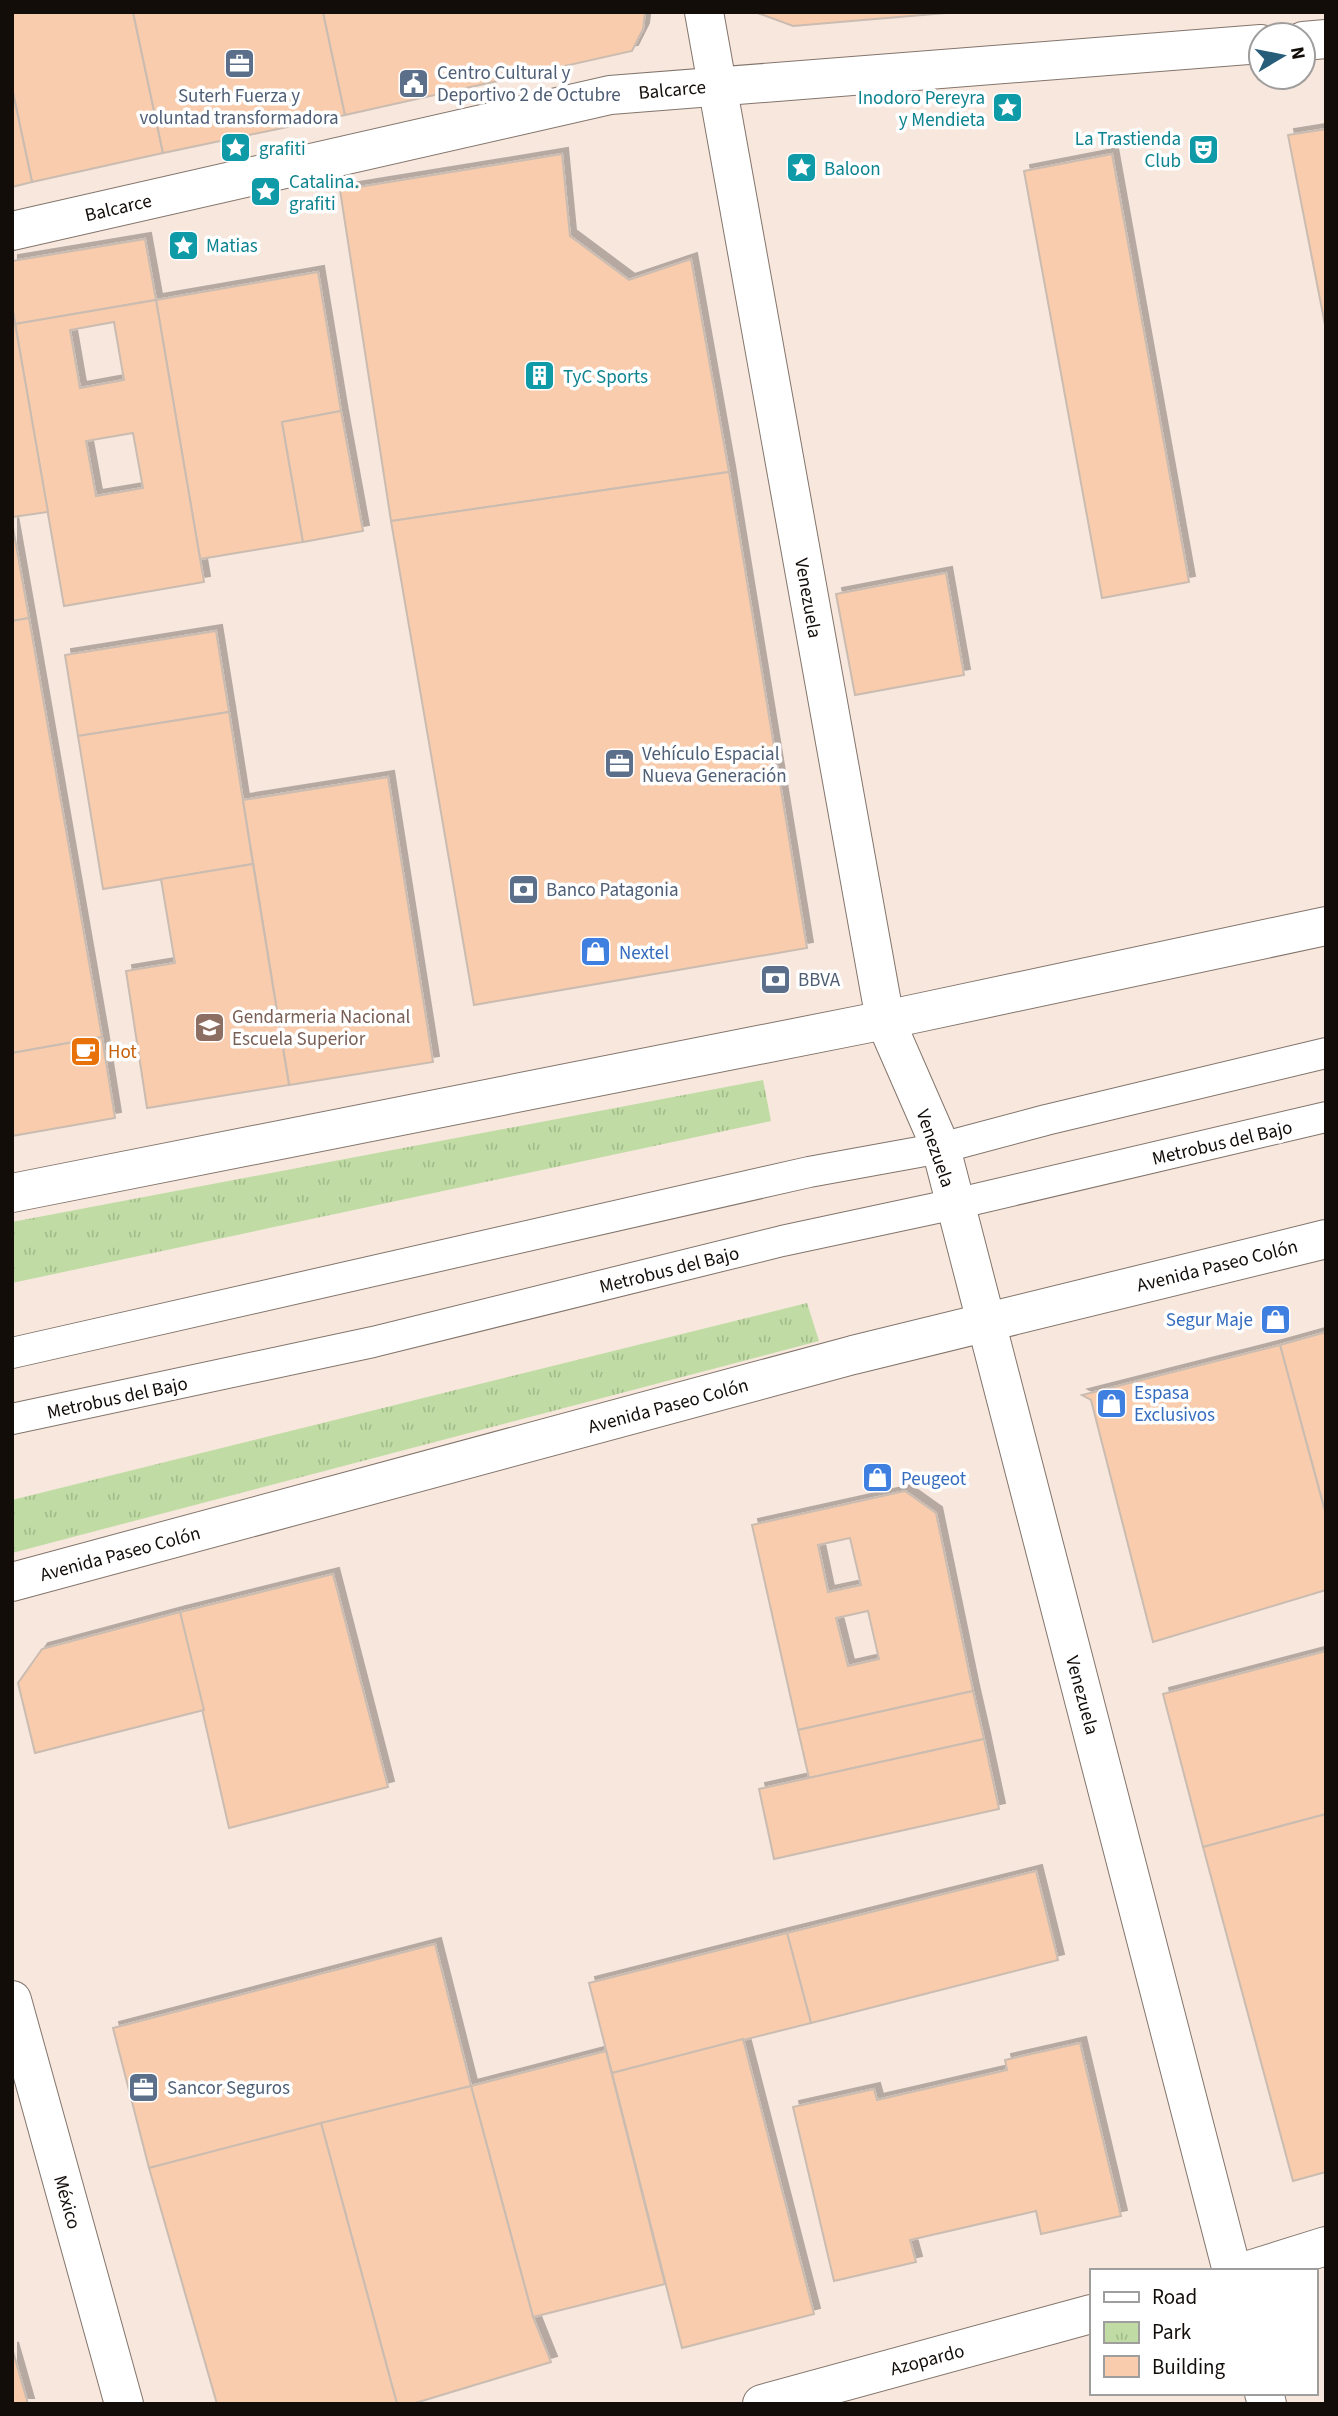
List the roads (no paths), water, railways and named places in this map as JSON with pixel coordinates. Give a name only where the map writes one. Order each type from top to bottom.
[{"type":"street","name":"Venezuela","points":[[704,12],[885,1020],[940,1148],[1231,2269]]},
{"type":"street","name":"Balcarce","points":[[12,231],[610,95],[1247,45]]},
{"type":"street","points":[[12,1193],[885,1020],[1326,926]]},
{"type":"street","name":"Avenida Paseo Colón","points":[[12,1582],[839,1358],[1326,1239]]},
{"type":"street","name":"México","points":[[12,2000],[124,2404]]},
{"type":"street","points":[[1252,2269],[1326,2246]]},
{"type":"street","name":"Azopardo","points":[[762,2404],[1090,2314]]},
{"type":"lane","points":[[12,1353],[809,1172],[940,1148],[1326,1053]]},
{"type":"lane","name":"Metrobus del Bajo","points":[[12,1419],[373,1342],[782,1241],[955,1204],[1326,1117]]},
{"type":"place","name":"Suterh Fuerza y voluntad transformadora","points":[[239,64]]},
{"type":"place","name":"Centro Cultural y Deportivo 2 de Octubre","points":[[414,83]]},
{"type":"place","name":"Inodoro Pereyra y Mendieta","points":[[1008,108]]},
{"type":"place","name":"grafiti","points":[[236,148]]},
{"type":"place","name":"La Trastienda Club","points":[[1204,149]]},
{"type":"place","name":"Baloon","points":[[801,168]]},
{"type":"place","name":"Catalina. grafiti","points":[[266,192]]},
{"type":"place","name":"Matias","points":[[183,245]]},
{"type":"place","name":"TyC Sports","points":[[540,376]]},
{"type":"place","name":"Vehículo Espacial Nueva Generación","points":[[619,764]]},
{"type":"place","name":"Banco Patagonia","points":[[523,889]]},
{"type":"place","name":"Nextel","points":[[596,952]]},
{"type":"place","name":"BBVA","points":[[775,979]]},
{"type":"place","name":"Gendarmeria Nacional Escuela Superior","points":[[209,1027]]},
{"type":"place","name":"Hot","points":[[85,1051]]},
{"type":"place","name":"Segur Maje","points":[[1276,1319]]},
{"type":"place","name":"Espasa Exclusivos","points":[[1111,1403]]},
{"type":"place","name":"Peugeot","points":[[878,1478]]},
{"type":"place","name":"Sancor Seguros","points":[[144,2087]]}]
